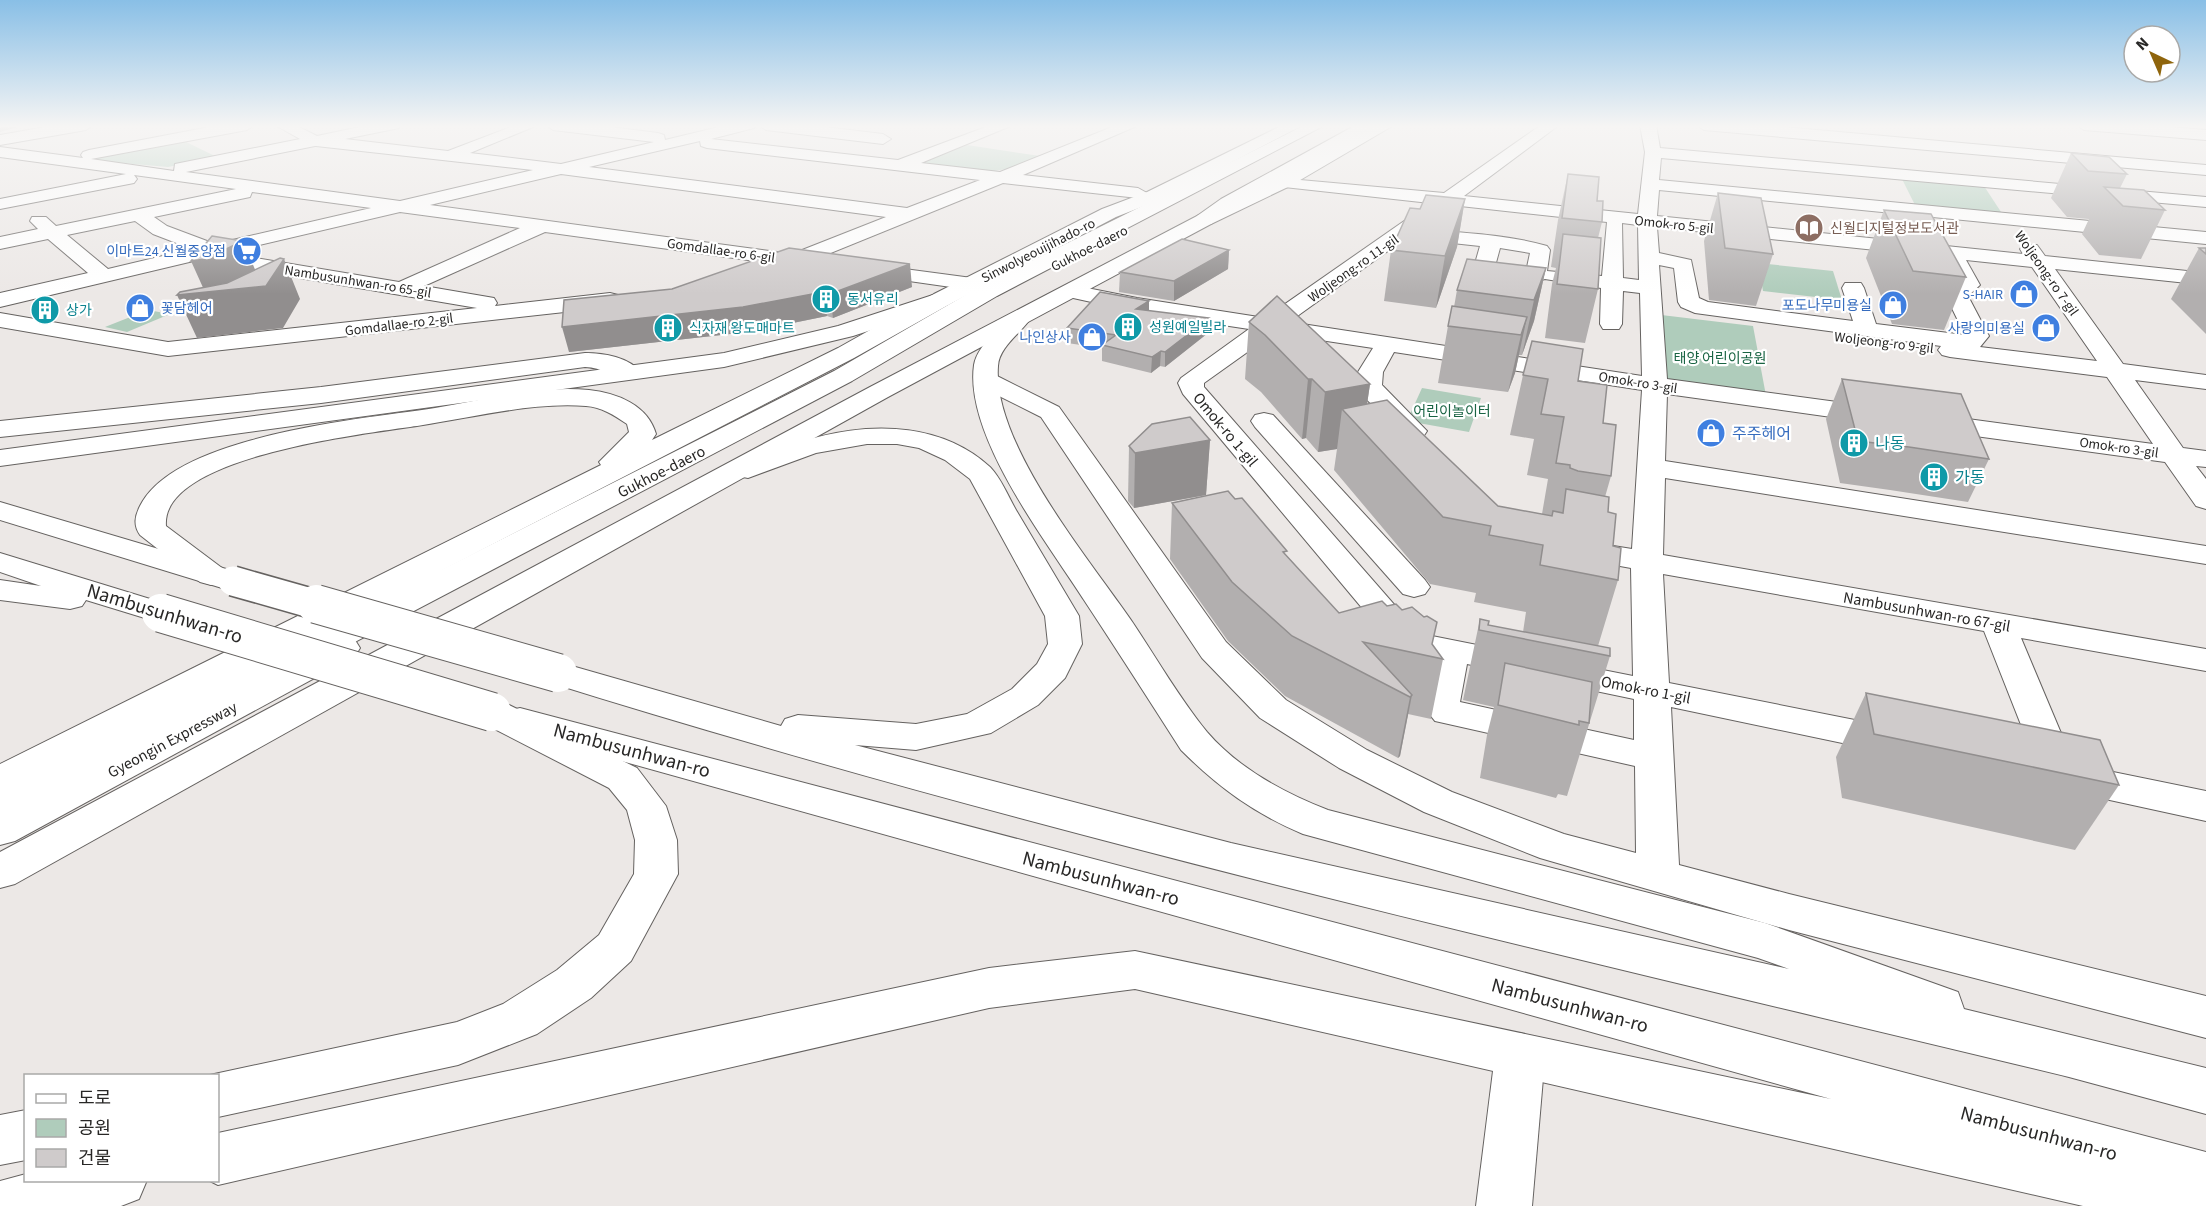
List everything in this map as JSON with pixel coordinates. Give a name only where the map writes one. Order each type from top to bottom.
[{"type":"main road","points":[[0,204],[114,181]]},
{"type":"main road","name":"Gomdallae-ro 6-gil","points":[[218,181],[831,265]]},
{"type":"main road","name":"Nambusunhwan-ro 65-gil","points":[[0,300],[100,279],[400,206],[488,181]]},
{"type":"main road","points":[[658,181],[910,214]]},
{"type":"main road","points":[[631,196],[671,181]]},
{"type":"main road","points":[[739,192],[762,181]]},
{"type":"main road","points":[[755,276],[994,181]]},
{"type":"main road","points":[[1032,181],[1138,193]]},
{"type":"main road","points":[[1109,213],[1138,193],[1162,181]]},
{"type":"main road","name":"Sinwolyeouijihado-ro","points":[[942,299],[1109,213],[1154,196],[1183,181]]},
{"type":"main road","name":"Gukhoe-daero","points":[[0,811],[843,376],[989,291],[1206,181]]},
{"type":"main road","name":"Gukhoe-daero","points":[[343,648],[642,495],[851,384],[1000,294],[1221,181]]},
{"type":"main road","points":[[1204,220],[1227,203],[1266,181]]},
{"type":"main road","name":"Woljeong-ro 11-gil","points":[[1271,326],[1474,181]]},
{"type":"main road","points":[[1976,181],[2206,202]]},
{"type":"main road","points":[[0,872],[1020,318],[1204,220],[1284,182]]},
{"type":"main road","name":"Omok-ro 5-gil","points":[[1284,182],[2206,279]]},
{"type":"main road","name":"Woljeong-ro 7-gil","points":[[1984,182],[2206,500]]},
{"type":"main road","points":[[1658,876],[1647,561],[1655,385],[1647,221],[1650,184],[2206,238]]},
{"type":"main road","name":"Gomdallae-ro 6-gil","points":[[0,243],[269,188]]},
{"type":"main road","points":[[727,211],[758,195]]},
{"type":"main road","points":[[19,200],[100,279],[168,268],[291,287],[292,290]]},
{"type":"main road","name":"Nambusunhwan-ro 65-gil","points":[[139,215],[160,230],[204,252],[521,309]]},
{"type":"main road","points":[[1611,324],[1614,225]]},
{"type":"main road","points":[[403,288],[542,226]]},
{"type":"main road","points":[[1649,257],[1684,264],[1688,300],[1696,306],[1965,342],[1975,341],[1977,336],[1956,294],[1969,285],[1958,263],[1938,257],[1688,232]]},
{"type":"main road","points":[[1402,233],[1491,243],[1540,250],[1534,278],[1523,281],[1485,275],[1482,272],[1491,243]]},
{"type":"main road","points":[[854,268],[972,284]]},
{"type":"main road","points":[[1536,274],[1650,288]]},
{"type":"main road","points":[[1853,288],[1867,330]]},
{"type":"main road","name":"Omok-ro 3-gil","points":[[1072,291],[1271,326],[1655,385],[2206,459]]},
{"type":"main road","name":"Gomdallae-ro 2-gil","points":[[0,320],[137,346],[189,348],[632,297]]},
{"type":"main road","points":[[0,458],[724,360],[805,342],[942,299]]},
{"type":"main road","points":[[0,781],[846,353],[942,299]]},
{"type":"main road","name":"Woljeong-ro 9-gil","points":[[1653,314],[2115,371]]},
{"type":"main road","points":[[1020,318],[986,362],[986,380],[995,426],[1024,484],[1194,741],[1228,776],[1272,805],[1318,823],[1765,941],[1791,932],[2206,1017]]},
{"type":"main road","points":[[137,346],[194,325]]},
{"type":"main road","name":"Omok-ro 1-gil","points":[[1271,326],[1190,383],[1192,389],[1400,632],[1419,643],[1452,651],[1919,746]]},
{"type":"main road","points":[[1353,402],[1418,450],[1372,392],[1369,385],[1373,363],[1389,343]]},
{"type":"main road","points":[[0,429],[321,395],[585,360],[602,360],[629,373]]},
{"type":"main road","points":[[2115,371],[2206,382]]},
{"type":"main road","points":[[986,380],[1041,405],[1058,421],[1214,650],[1273,709],[1353,759],[1438,802],[1555,848],[1658,876],[2069,1054]]},
{"type":"main road","points":[[222,578],[151,529],[151,513],[163,495],[190,476],[220,459],[253,446],[540,399],[589,398],[620,407],[639,420],[643,434],[623,454],[578,489]]},
{"type":"main road","points":[[1264,421],[1414,587]]},
{"type":"main road","points":[[700,492],[791,451],[834,439],[868,434],[903,436],[964,458],[981,474],[1062,616],[1065,644],[1052,670],[1025,698],[978,724],[916,736],[718,722]]},
{"type":"main road","points":[[1263,473],[1335,459]]},
{"type":"main road","points":[[1651,467],[2206,555]]},
{"type":"main road","points":[[0,512],[222,578],[558,673],[718,722],[1231,859],[2069,1054],[2206,1091]]},
{"type":"main road","name":"Nambusunhwan-ro 67-gil","points":[[1555,546],[2206,660]]},
{"type":"main road","name":"Nambusunhwan-ro","points":[[0,562],[492,712],[2206,1178]]},
{"type":"main road","points":[[0,590],[152,610]]},
{"type":"main road","points":[[1998,624],[2059,776]]},
{"type":"main road","name":"Gyeongin Expressway","points":[[0,830],[343,648]]},
{"type":"main road","points":[[1452,651],[1440,705],[1448,712],[1653,757]]},
{"type":"main road","points":[[219,1094],[458,1043],[520,1019],[574,984],[615,948],[656,874],[656,840],[646,806],[623,778],[492,712]]},
{"type":"main road","points":[[2024,768],[2206,806]]},
{"type":"main road","points":[[219,1159],[989,988],[1135,970],[2202,1206]]},
{"type":"main road","points":[[1504,1206],[1521,1055]]},
{"type":"main road","points":[[0,1140],[24,1135]]},
{"type":"main road","points":[[5,1206],[111,1182]]},
{"type":"green space","points":[[1903,181],[1982,183],[2005,218],[1917,209]]},
{"type":"green space","points":[[1758,263],[1833,271],[1842,300],[1763,291]]},
{"type":"green space","points":[[148,310],[170,314],[127,332],[105,327]]},
{"type":"green space","name":"태양 어린이공원","points":[[1653,314],[1753,326],[1767,401],[1655,385]]},
{"type":"green space","name":"어린이놀이터","points":[[1422,388],[1481,398],[1469,432],[1407,421]]},
{"type":"building","points":[[1567,181],[1599,181],[1597,201],[1603,201],[1602,222],[1562,218]]},
{"type":"building","points":[[2104,187],[2144,190],[2165,210],[2123,206]]},
{"type":"building","points":[[1718,193],[1761,198],[1773,254],[1725,248]]},
{"type":"building","points":[[1426,195],[1465,199],[1445,256],[1391,250],[1410,208],[1420,209]]},
{"type":"building","points":[[1884,210],[1931,214],[1966,277],[1913,271]]},
{"type":"building","points":[[1563,234],[1601,238],[1598,289],[1557,284]]},
{"type":"building","points":[[212,236],[243,241],[205,259],[191,261]]},
{"type":"building","points":[[1182,239],[1229,250],[1174,281],[1120,272]]},
{"type":"building","points":[[789,248],[910,264],[830,294],[823,292],[743,307],[562,327],[564,300],[672,289]]},
{"type":"building","points":[[280,258],[284,259],[266,286],[177,295],[180,292],[227,283]]},
{"type":"building","points":[[1467,259],[1546,268],[1534,300],[1457,290]]},
{"type":"building","points":[[1100,292],[1149,301],[1136,309],[1209,318],[1165,352],[1161,351],[1152,357],[1102,345],[1116,335],[1067,328]]},
{"type":"building","points":[[1277,296],[1370,384],[1325,392],[1312,379],[1308,379],[1249,322]]},
{"type":"building","points":[[1452,306],[1527,317],[1521,335],[1448,326]]},
{"type":"building","points":[[1532,341],[1583,349],[1578,381],[1607,385],[1603,423],[1616,425],[1611,476],[1578,471],[1570,468],[1570,465],[1556,463],[1564,417],[1541,414],[1548,379],[1523,375]]},
{"type":"building","points":[[1842,379],[1961,394],[1989,459],[1858,441]]},
{"type":"building","points":[[1387,400],[1498,506],[1552,516],[1553,511],[1563,513],[1566,489],[1609,497],[1608,512],[1616,514],[1613,546],[1621,548],[1618,580],[1540,565],[1543,545],[1489,535],[1491,526],[1443,517],[1342,409]]},
{"type":"building","points":[[1190,417],[1210,440],[1135,453],[1129,446],[1152,424]]},
{"type":"building","points":[[1228,491],[1235,499],[1242,498],[1287,551],[1283,552],[1339,613],[1382,601],[1387,606],[1396,604],[1402,610],[1412,607],[1424,617],[1427,616],[1437,622],[1432,644],[1443,659],[1363,642],[1412,695],[1410,697],[1292,636],[1232,582],[1172,503]]},
{"type":"building","points":[[1480,619],[1489,621],[1488,625],[1610,648],[1610,656],[1479,630]]},
{"type":"building","points":[[1505,663],[1592,682],[1589,723],[1579,721],[1579,725],[1498,705]]},
{"type":"building","points":[[1866,693],[2100,740],[2119,785],[1874,734]]},
{"type":"place","name":"신월디지털정보도서관","points":[[1809,228]]},
{"type":"place","name":"이마트24 신월중앙점","points":[[247,251]]},
{"type":"place","name":"S-HAIR","points":[[2024,294]]},
{"type":"place","name":"동서유리","points":[[826,299]]},
{"type":"place","name":"포도나무미용실","points":[[1893,305]]},
{"type":"place","name":"꽃담헤어","points":[[140,308]]},
{"type":"place","name":"상가","points":[[45,310]]},
{"type":"place","name":"성원예일빌라","points":[[1128,327]]},
{"type":"place","name":"식자재 왕도매마트","points":[[668,328]]},
{"type":"place","name":"사랑의미용실","points":[[2046,328]]},
{"type":"place","name":"나인상사","points":[[1092,337]]},
{"type":"place","name":"주주헤어","points":[[1711,433]]},
{"type":"place","name":"나동","points":[[1854,443]]},
{"type":"place","name":"가동","points":[[1934,477]]}]
